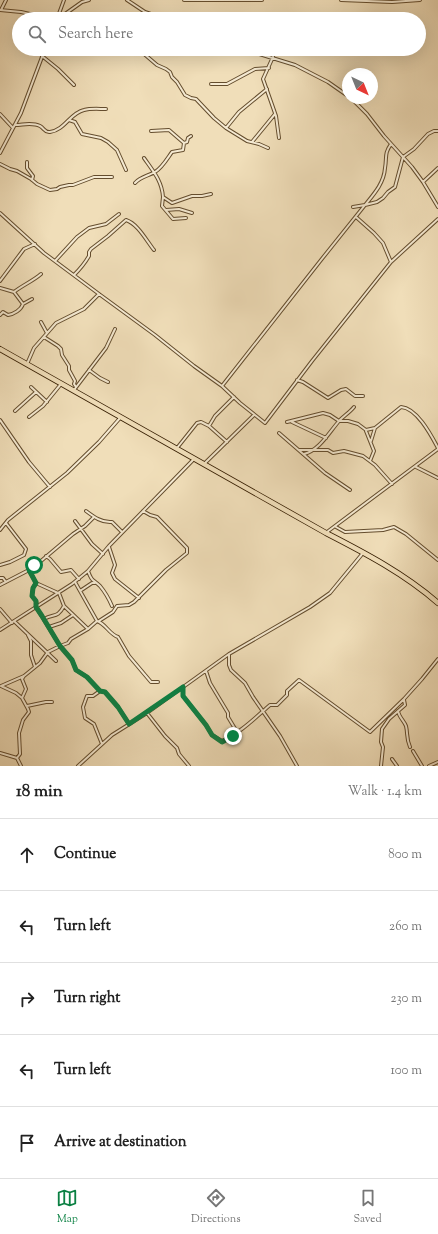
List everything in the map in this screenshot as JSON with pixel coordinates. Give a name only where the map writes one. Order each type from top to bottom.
[{"type":"highway","points":[[0,349],[62,383],[75,388],[122,417],[364,553],[402,576],[438,603]]},
{"type":"street","points":[[6,0],[1,10],[21,12]]},
{"type":"street","points":[[60,12],[64,0]]},
{"type":"street","points":[[67,12],[82,2],[89,0]]},
{"type":"street","points":[[127,0],[145,12]]},
{"type":"street","points":[[184,0],[262,0]]},
{"type":"street","points":[[341,0],[392,2],[420,0]]},
{"type":"street","points":[[0,153],[21,113],[42,56],[74,85]]},
{"type":"street","points":[[146,56],[157,65],[166,68],[186,95],[196,99],[226,128],[247,141],[268,148]]},
{"type":"street","points":[[266,56],[309,72],[328,82],[342,92]]},
{"type":"street","points":[[273,58],[263,79],[275,114],[279,138]]},
{"type":"street","points":[[211,84],[227,84],[255,69],[269,68]]},
{"type":"street","points":[[226,128],[240,112],[267,89]]},
{"type":"street","points":[[357,104],[424,182],[438,207]]},
{"type":"street","points":[[15,125],[30,124],[39,126],[50,132],[59,128],[79,112],[84,110],[106,110]]},
{"type":"street","points":[[0,114],[13,128]]},
{"type":"street","points":[[251,142],[275,114]]},
{"type":"street","points":[[69,120],[75,122],[84,136],[101,138],[108,142],[117,150],[126,170]]},
{"type":"street","points":[[151,131],[169,130],[184,142]]},
{"type":"street","points":[[352,207],[377,202],[383,198],[395,187],[404,157],[428,134],[438,131]]},
{"type":"street","points":[[135,183],[138,179],[154,172],[166,161],[172,152],[183,150],[184,142],[186,142],[191,136]]},
{"type":"street","points":[[222,386],[320,260],[374,195],[382,182],[386,151],[391,144]]},
{"type":"street","points":[[144,158],[158,177],[162,189],[162,206],[173,219],[186,218]]},
{"type":"street","points":[[27,162],[27,168],[33,176],[32,180]]},
{"type":"street","points":[[0,164],[17,171],[37,184],[50,190],[57,190],[60,187],[73,185],[93,177],[112,177]]},
{"type":"street","points":[[424,182],[438,168]]},
{"type":"street","points":[[163,197],[172,203],[192,196],[211,194]]},
{"type":"street","points":[[166,210],[179,209],[192,213]]},
{"type":"street","points":[[0,213],[55,261],[156,335],[194,366],[222,386],[264,423],[391,262],[438,219]]},
{"type":"street","points":[[55,261],[77,237],[89,228],[106,224],[119,214]]},
{"type":"street","points":[[356,217],[374,232],[383,243],[391,262]]},
{"type":"street","points":[[73,275],[81,268],[82,264],[89,256],[88,252],[126,220],[141,232],[154,250]]},
{"type":"street","points":[[0,281],[24,249],[35,244]]},
{"type":"street","points":[[14,292],[22,285],[37,278],[41,274]]},
{"type":"street","points":[[0,288],[14,292],[23,304]]},
{"type":"street","points":[[27,364],[34,348],[59,320],[84,309],[99,294]]},
{"type":"street","points":[[0,315],[3,312],[8,315],[14,313],[22,308],[23,304],[32,299]]},
{"type":"street","points":[[41,322],[47,333]]},
{"type":"street","points":[[75,388],[106,348],[115,329]]},
{"type":"street","points":[[44,337],[61,349],[62,355],[69,366],[69,370],[75,381],[75,388]]},
{"type":"street","points":[[89,370],[108,382]]},
{"type":"street","points":[[297,380],[303,382],[328,398],[341,390],[346,389],[355,396],[363,396]]},
{"type":"street","points":[[29,417],[47,402],[62,383]]},
{"type":"street","points":[[31,387],[47,402]]},
{"type":"street","points":[[15,411],[36,392]]},
{"type":"street","points":[[209,426],[215,416],[234,397]]},
{"type":"street","points":[[304,454],[315,449],[339,421],[354,407]]},
{"type":"street","points":[[326,533],[416,467],[438,448],[424,425],[406,407],[401,407],[375,428],[366,430]]},
{"type":"street","points":[[287,422],[324,413],[339,421],[348,421],[358,424],[366,430],[371,441],[374,451],[370,461]]},
{"type":"street","points":[[205,464],[254,415]]},
{"type":"street","points":[[0,530],[8,520],[50,487],[83,458],[122,417]]},
{"type":"street","points":[[0,420],[29,462],[50,487]]},
{"type":"street","points":[[291,421],[326,438]]},
{"type":"street","points":[[178,448],[197,423],[201,422],[209,426],[227,442]]},
{"type":"street","points":[[371,441],[375,428]]},
{"type":"street","points":[[279,433],[335,481],[350,490]]},
{"type":"street","points":[[299,450],[328,450],[333,453],[344,451],[363,456],[370,461],[392,484]]},
{"type":"street","points":[[0,630],[79,579],[88,571],[122,532],[195,458]]},
{"type":"street","points":[[416,467],[438,478]]},
{"type":"street","points":[[86,510],[94,517],[107,522],[112,522],[122,532]]},
{"type":"street","points":[[1,686],[24,676],[43,660],[48,652],[68,643],[71,639],[113,612],[117,606],[128,605],[139,598],[166,570],[187,552],[188,550],[157,517],[143,511]]},
{"type":"street","points":[[0,585],[29,570],[94,517]]},
{"type":"street","points":[[75,521],[92,544],[103,554]]},
{"type":"street","points":[[0,566],[24,555],[26,549],[6,523]]},
{"type":"street","points":[[336,526],[345,532],[383,530],[394,527],[406,534],[438,560]]},
{"type":"street","points":[[109,546],[114,566],[112,573],[115,579],[139,598]]},
{"type":"street","points":[[78,766],[112,735],[229,654],[310,607],[330,593],[364,553]]},
{"type":"street","points":[[46,556],[61,572],[71,570],[79,579]]},
{"type":"street","points":[[29,570],[36,583],[59,593],[64,606],[88,629]]},
{"type":"street","points":[[88,571],[91,580],[105,592],[112,606]]},
{"type":"street","points":[[0,578],[3,578],[6,582]]},
{"type":"street","points":[[75,582],[98,621],[102,623],[114,636],[118,637],[129,656],[151,682],[158,682]]},
{"type":"street","points":[[36,583],[33,588],[32,596],[60,646],[72,660],[76,670],[87,677],[100,691],[105,692],[118,707],[129,724]]},
{"type":"street","points":[[80,591],[92,583],[95,583]]},
{"type":"street","points":[[44,619],[49,616],[57,616],[64,606]]},
{"type":"street","points":[[0,609],[56,661]]},
{"type":"street","points":[[49,627],[61,623],[73,615]]},
{"type":"street","points":[[28,634],[31,641],[31,654],[35,667]]},
{"type":"street","points":[[229,654],[229,665],[231,670],[245,683],[263,713],[280,736],[297,766]]},
{"type":"street","points":[[183,687],[183,696],[212,735],[222,742],[233,736],[263,713],[270,705],[277,705],[299,680],[370,732],[404,699],[438,659]]},
{"type":"street","points":[[206,671],[210,683],[228,713],[228,717],[237,732]]},
{"type":"street","points":[[22,698],[26,689],[22,679],[24,676]]},
{"type":"street","points":[[1,686],[16,693],[22,698],[29,712],[20,726],[20,754],[17,758]]},
{"type":"street","points":[[100,691],[93,696],[87,696],[83,707],[85,718],[94,724],[102,744]]},
{"type":"street","points":[[381,766],[383,747],[381,742],[382,729],[389,719],[405,705],[404,699]]},
{"type":"street","points":[[27,706],[52,702]]},
{"type":"street","points":[[398,711],[398,714],[406,726],[407,739],[410,746]]},
{"type":"street","points":[[147,712],[165,736],[177,748],[179,754],[189,766]]},
{"type":"street","points":[[413,751],[422,766]]},
{"type":"street","points":[[0,753],[17,758],[21,766]]},
{"type":"street","points":[[392,759],[397,766]]},
{"type":"street","points":[[429,766],[438,762]]},
{"type":"route","points":[[34,565],[29,570],[36,583],[33,588],[32,596],[36,601],[36,607],[60,646],[72,660],[76,670],[87,677],[100,691],[105,692],[118,707],[129,724],[183,687],[183,696],[212,735],[222,742],[233,736]]}]
